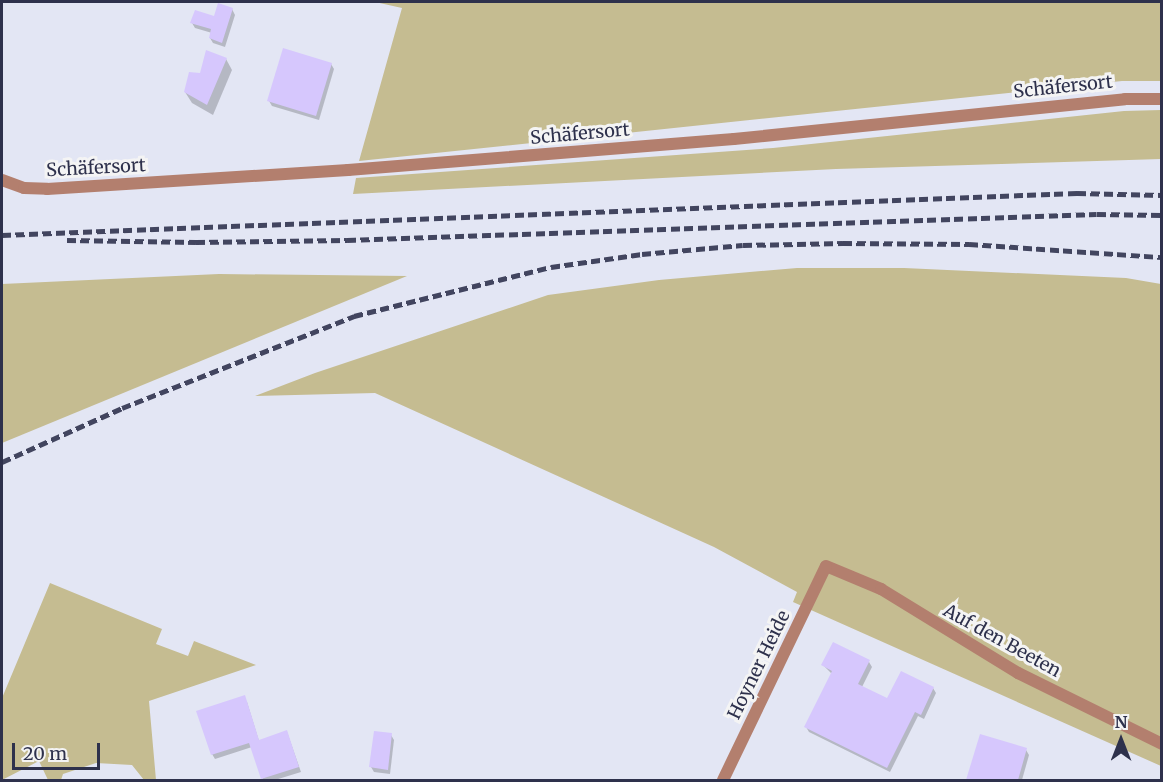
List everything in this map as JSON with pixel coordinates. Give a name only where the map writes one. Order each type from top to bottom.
[{"type":"street","name":"Schäfersort","points":[[2,180],[24,188],[47,189],[348,171],[734,139],[1125,99],[1161,99]]},
{"type":"street","name":"Auf den Beeten","points":[[826,566],[881,589],[1018,673],[1161,744]]},
{"type":"street","name":"Hoyner Heide","points":[[723,780],[826,566]]},
{"type":"shaded area","points":[[375,2],[1161,2],[1161,81],[1122,81],[359,161],[402,8]]},
{"type":"shaded area","points":[[1161,110],[1161,159],[836,169],[353,194],[356,178],[773,148],[1124,111]]},
{"type":"shaded area","points":[[797,268],[904,268],[1126,278],[1161,284],[1161,766],[793,602],[797,592],[714,547],[375,393],[255,396],[315,373],[548,295],[659,280]]},
{"type":"shaded area","points":[[219,274],[407,276],[2,443],[2,284]]},
{"type":"shaded area","points":[[50,583],[162,629],[156,644],[188,656],[194,641],[256,665],[149,701],[156,780],[144,780],[132,765],[96,763],[63,774],[61,780],[48,780],[39,761],[2,780],[2,698]]},
{"type":"building","points":[[218,3],[233,8],[222,43],[209,38],[211,29],[190,23],[195,10],[214,16]]},
{"type":"building","points":[[283,48],[332,63],[316,116],[267,101]]},
{"type":"building","points":[[206,50],[227,58],[207,105],[184,92],[189,72],[200,73]]},
{"type":"building","points":[[833,642],[870,660],[858,684],[887,698],[901,671],[934,687],[921,715],[915,712],[887,768],[804,727],[832,671],[821,665]]},
{"type":"building","points":[[245,695],[259,740],[287,730],[299,767],[261,779],[249,743],[211,755],[196,711]]},
{"type":"building","points":[[374,731],[392,733],[388,770],[369,767]]},
{"type":"building","points":[[980,734],[1027,748],[1018,780],[966,780]]},
{"type":"railway","points":[[2,235],[1077,193],[1162,195]]},
{"type":"railway","points":[[67,240],[196,242],[347,240],[1097,214],[1162,215]]},
{"type":"railway","points":[[2,462],[122,408],[354,316],[551,267],[642,254],[743,245],[843,243],[969,244],[1162,257]]}]
